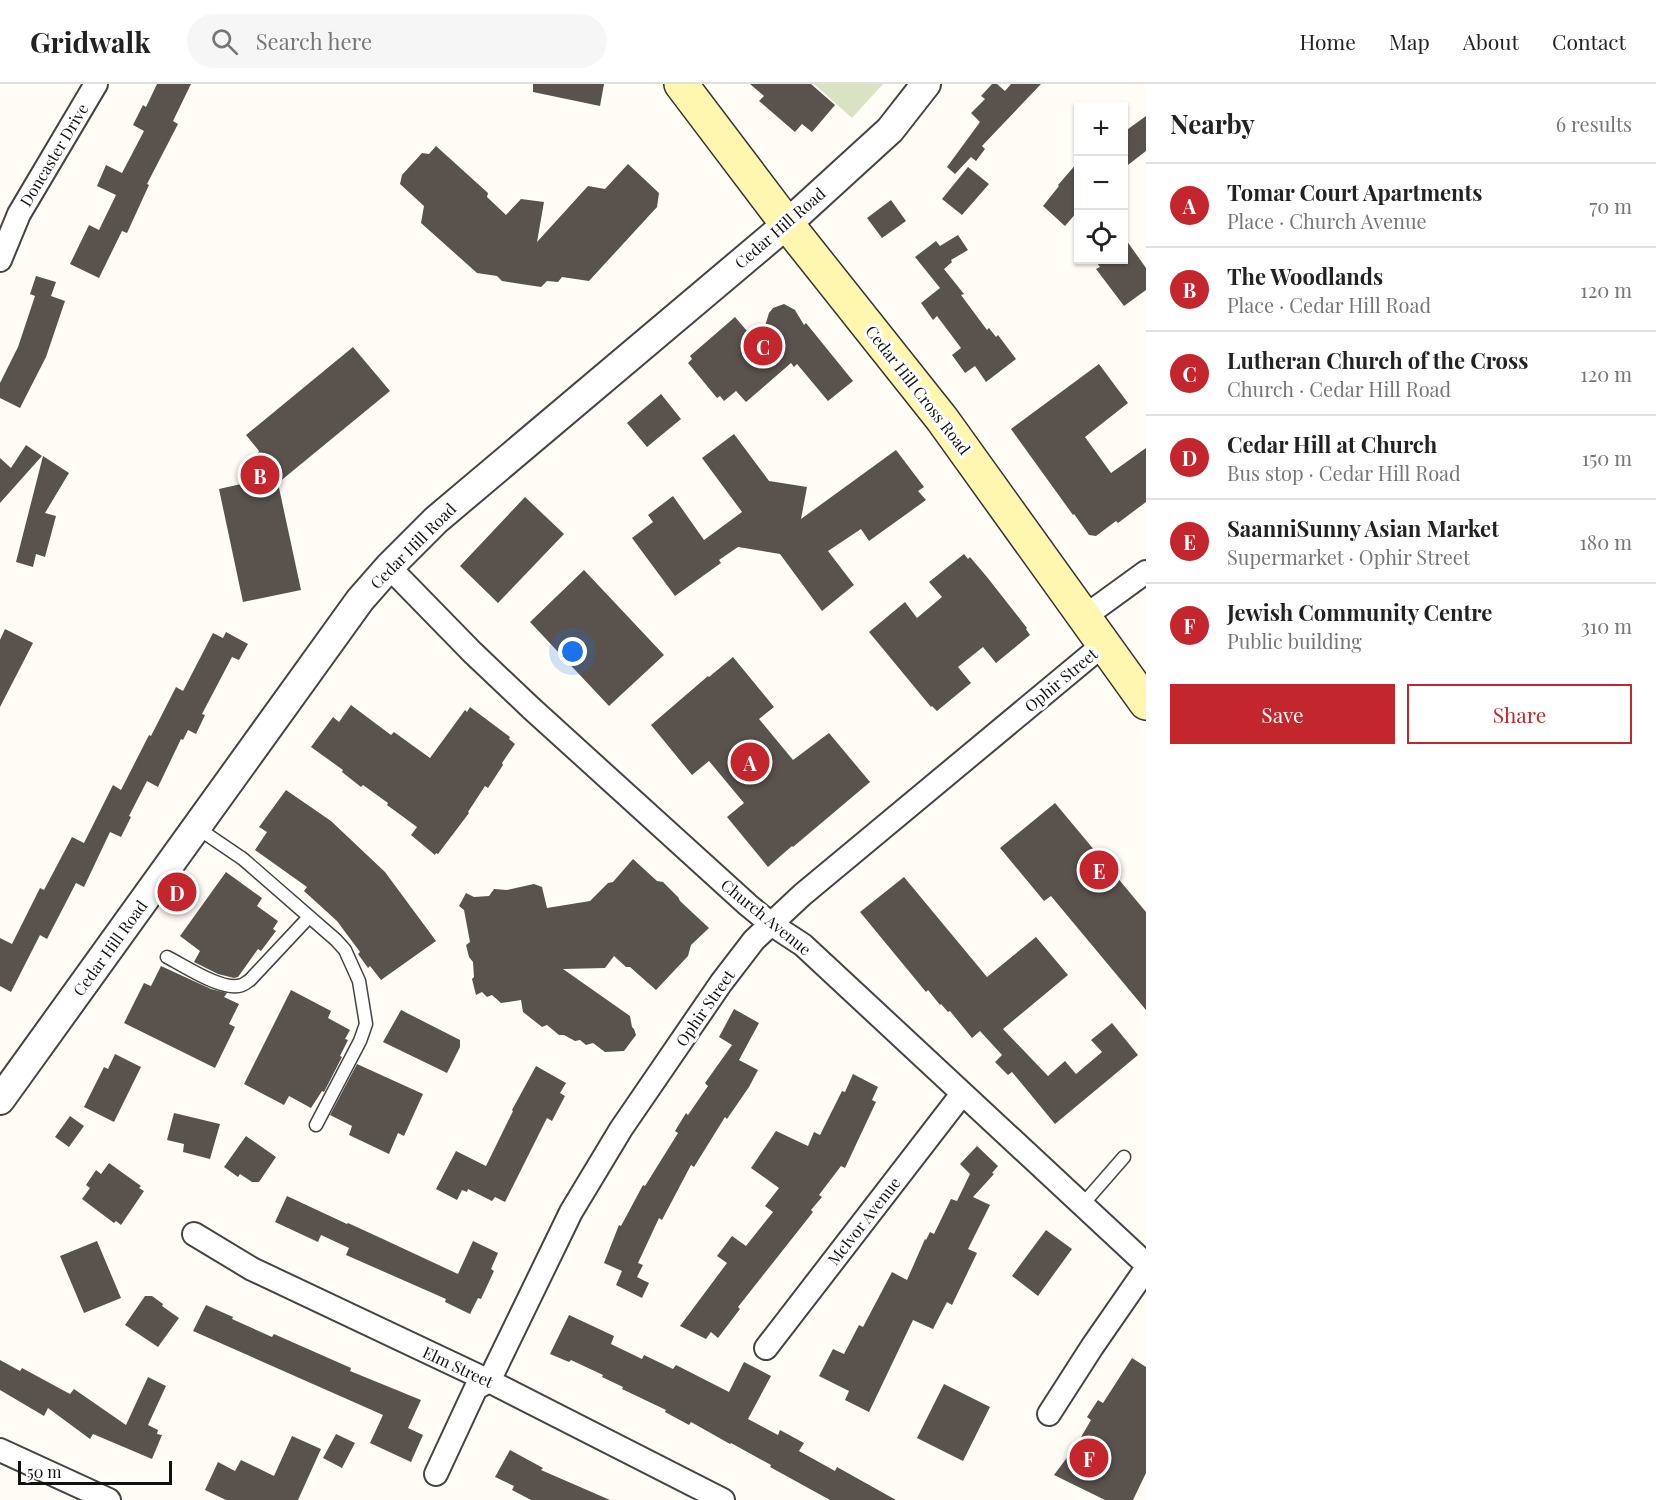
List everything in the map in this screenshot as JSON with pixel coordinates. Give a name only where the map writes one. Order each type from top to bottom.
[{"type":"main road","name":"Cedar Hill Cross Road","points":[[681,84],[787,224],[942,419],[1146,703]]},
{"type":"street","name":"Doncaster Drive","points":[[0,261],[19,214],[96,84]]},
{"type":"street","name":"Cedar Hill Road","points":[[0,1100],[360,600],[389,567],[444,513],[787,224],[890,130],[926,84]]},
{"type":"street","name":"Church Avenue","points":[[389,567],[472,652],[531,708],[748,906],[803,945],[1146,1264]]},
{"type":"street","points":[[1084,617],[1146,572]]},
{"type":"street","name":"Ophir Street","points":[[436,1474],[476,1388],[489,1381],[571,1212],[621,1129],[721,983],[754,940],[802,895],[1104,644]]},
{"type":"street","name":"McIvor Avenue","points":[[766,1348],[962,1094]]},
{"type":"street","name":"Elm Street","points":[[194,1234],[252,1269],[489,1381],[723,1500]]},
{"type":"street","points":[[1049,1414],[1146,1269]]},
{"type":"street","points":[[0,1450],[109,1500]]},
{"type":"lane","points":[[196,826],[243,859],[341,945],[351,961],[359,981],[366,1024],[360,1041],[316,1125]]},
{"type":"lane","points":[[167,957],[206,978],[223,984],[241,986],[250,980],[309,917]]},
{"type":"lane","points":[[1083,1204],[1124,1157]]},
{"type":"green space","points":[[814,84],[883,84],[852,118]]},
{"type":"building","points":[[157,84],[191,84],[173,121],[178,124],[147,184],[149,185],[127,233],[122,231],[99,278],[70,264],[89,225],[99,230],[116,195],[97,186],[106,165],[122,173],[144,131],[133,125],[143,105],[146,107]]},
{"type":"building","points":[[533,84],[604,84],[600,106],[533,92]]},
{"type":"building","points":[[750,84],[811,84],[835,105],[812,132],[802,124],[795,132],[759,101],[764,96]]},
{"type":"building","points":[[992,84],[997,84],[1005,91],[1011,84],[1041,84],[982,146],[985,149],[976,161],[971,157],[955,174],[947,167],[980,122],[971,113],[985,99],[981,96]]},
{"type":"building","points":[[1146,116],[1146,151],[1128,165],[1128,156],[1128,129]]},
{"type":"building","points":[[436,146],[488,193],[487,197],[506,215],[521,199],[544,202],[537,242],[588,186],[605,189],[628,164],[659,193],[657,207],[589,281],[562,277],[558,282],[547,281],[541,287],[502,281],[497,276],[477,273],[421,223],[424,206],[400,184],[402,175],[422,153],[429,154]]},
{"type":"building","points":[[968,167],[989,184],[962,215],[942,199]]},
{"type":"building","points":[[1074,167],[1074,216],[1065,226],[1043,206]]},
{"type":"building","points":[[891,200],[906,221],[882,238],[867,218]]},
{"type":"building","points":[[958,235],[968,250],[951,260],[952,262],[944,269],[964,294],[961,295],[987,330],[989,328],[996,337],[998,335],[1016,359],[986,382],[975,366],[965,373],[952,355],[961,348],[937,316],[933,320],[921,303],[940,288],[915,257],[936,241],[940,246]]},
{"type":"building","points":[[1128,243],[1146,268],[1146,290],[1124,306],[1096,269],[1100,267],[1098,264],[1128,264]]},
{"type":"building","points":[[36,276],[56,282],[51,296],[65,301],[46,357],[20,408],[0,398],[0,383],[18,347],[35,296],[30,294]]},
{"type":"building","points":[[784,304],[795,310],[804,325],[806,323],[853,381],[828,401],[797,364],[794,367],[791,363],[746,402],[736,391],[724,401],[720,396],[717,398],[688,363],[692,359],[690,356],[735,317],[759,345],[769,313],[773,308]]},
{"type":"building","points":[[353,347],[390,391],[278,483],[301,590],[243,602],[219,489],[241,484],[259,451],[246,435]]},
{"type":"building","points":[[1099,364],[1128,403],[1085,437],[1111,473],[1146,448],[1146,502],[1096,536],[1089,535],[1073,515],[1011,429]]},
{"type":"building","points":[[661,394],[681,419],[647,447],[627,423]]},
{"type":"building","points":[[734,434],[769,481],[807,487],[801,519],[896,450],[924,487],[918,491],[926,500],[869,541],[861,529],[828,551],[854,585],[822,611],[780,554],[738,547],[719,560],[721,563],[675,596],[632,538],[653,522],[648,515],[673,496],[704,540],[742,512],[702,458]]},
{"type":"building","points":[[26,445],[42,456],[0,503],[0,458],[11,468]]},
{"type":"building","points":[[43,456],[69,473],[45,513],[56,516],[45,557],[36,554],[33,567],[16,562]]},
{"type":"building","points":[[525,497],[564,534],[498,603],[460,566]]},
{"type":"building","points":[[964,554],[968,559],[970,557],[987,577],[1030,635],[996,663],[983,647],[958,667],[971,683],[937,711],[931,707],[869,632],[905,602],[917,618],[942,597],[929,582]]},
{"type":"building","points":[[584,570],[664,655],[609,706],[530,622]]},
{"type":"building","points":[[5,629],[33,643],[0,707],[0,640]]},
{"type":"building","points":[[226,632],[248,644],[239,660],[232,657],[202,714],[205,715],[196,734],[188,730],[183,740],[181,739],[158,787],[147,781],[121,837],[110,832],[84,887],[76,883],[47,939],[40,935],[11,992],[0,986],[0,938],[12,944],[40,888],[44,890],[72,837],[84,843],[113,785],[121,790],[176,687],[183,691],[213,633],[223,638]]},
{"type":"building","points":[[733,657],[774,707],[759,719],[793,760],[829,733],[870,782],[768,867],[727,817],[744,803],[709,761],[692,775],[651,725]]},
{"type":"building","points":[[351,705],[391,735],[394,732],[430,758],[465,710],[467,712],[470,707],[510,737],[509,739],[515,744],[488,788],[485,786],[469,813],[438,854],[435,855],[411,835],[417,827],[363,785],[361,787],[342,772],[343,770],[311,747],[333,717],[339,722]]},
{"type":"building","points":[[286,790],[331,821],[385,872],[436,941],[381,980],[370,966],[368,968],[358,954],[360,952],[337,921],[304,891],[307,887],[255,850],[267,832],[259,827]]},
{"type":"building","points":[[1055,803],[1146,912],[1146,1010],[1051,896],[1044,901],[1000,848]]},
{"type":"building","points":[[633,859],[657,881],[663,882],[709,928],[691,945],[688,956],[656,990],[614,956],[605,968],[563,969],[630,1016],[636,1035],[624,1051],[605,1052],[593,1043],[586,1045],[580,1040],[575,1041],[559,1035],[547,1025],[542,1027],[523,1012],[521,1000],[501,1003],[492,995],[487,997],[482,992],[476,995],[472,979],[474,977],[473,962],[466,945],[470,942],[464,910],[459,906],[466,893],[474,897],[489,896],[494,889],[507,890],[534,884],[542,887],[547,908],[590,901],[608,883],[613,882]]},
{"type":"building","points":[[226,872],[262,898],[257,906],[278,921],[273,929],[276,931],[261,951],[258,949],[238,977],[234,978],[218,974],[194,962],[200,951],[180,936]]},
{"type":"building","points":[[904,877],[987,977],[1036,937],[1068,975],[1003,1029],[1048,1076],[1065,1061],[1076,1074],[1102,1052],[1091,1040],[1112,1023],[1138,1055],[1055,1124],[1012,1072],[1008,1075],[995,1062],[1002,1055],[980,1031],[972,1038],[950,1011],[948,1012],[940,1005],[928,990],[926,992],[860,912]]},
{"type":"building","points":[[161,966],[211,989],[227,993],[224,997],[239,1004],[229,1024],[235,1027],[215,1068],[124,1023],[144,983],[151,986]]},
{"type":"building","points":[[291,990],[331,1011],[328,1018],[350,1030],[345,1039],[348,1040],[340,1056],[342,1057],[324,1092],[322,1091],[311,1108],[289,1096],[284,1105],[244,1084]]},
{"type":"building","points":[[734,1009],[759,1023],[739,1060],[758,1070],[749,1087],[727,1119],[725,1117],[694,1167],[691,1165],[662,1220],[659,1218],[638,1263],[643,1265],[637,1277],[649,1283],[642,1298],[616,1285],[622,1271],[604,1263],[619,1225],[621,1226],[643,1185],[645,1186],[678,1133],[675,1131],[686,1113],[688,1115],[708,1086],[705,1083],[732,1045],[719,1037]]},
{"type":"building","points":[[401,1010],[460,1040],[460,1047],[447,1073],[383,1042]]},
{"type":"building","points":[[115,1054],[141,1067],[114,1122],[84,1107],[104,1067],[108,1069]]},
{"type":"building","points":[[357,1064],[423,1094],[404,1136],[398,1133],[389,1154],[349,1135],[352,1126],[330,1115]]},
{"type":"building","points":[[536,1066],[566,1083],[560,1093],[565,1096],[552,1121],[547,1118],[505,1202],[495,1197],[492,1201],[468,1189],[467,1192],[462,1190],[457,1200],[436,1189],[456,1151],[486,1166]]},
{"type":"building","points":[[853,1074],[878,1087],[872,1100],[876,1102],[845,1168],[841,1166],[819,1195],[822,1197],[811,1210],[813,1212],[738,1307],[740,1309],[718,1338],[711,1332],[706,1339],[680,1326],[727,1263],[717,1256],[732,1236],[746,1246],[773,1212],[765,1206],[779,1188],[751,1168],[776,1131],[808,1146],[814,1132],[820,1135]]},
{"type":"building","points":[[174,1113],[220,1124],[210,1159],[183,1152],[184,1144],[167,1140]]},
{"type":"building","points":[[70,1116],[84,1126],[69,1147],[55,1137]]},
{"type":"building","points":[[246,1136],[276,1157],[259,1182],[252,1182],[240,1174],[238,1177],[224,1167]]},
{"type":"building","points":[[977,1146],[998,1166],[992,1173],[994,1174],[973,1197],[990,1205],[968,1249],[977,1253],[952,1305],[947,1302],[933,1329],[913,1320],[869,1412],[845,1400],[849,1391],[819,1376],[833,1349],[844,1354],[859,1325],[863,1327],[892,1272],[907,1280],[925,1239],[930,1232],[934,1234],[951,1199],[957,1201],[970,1174],[960,1164]]},
{"type":"building","points":[[109,1163],[141,1186],[139,1188],[144,1191],[121,1225],[116,1221],[114,1223],[82,1199],[90,1188],[86,1185],[96,1170],[101,1174]]},
{"type":"building","points":[[287,1196],[458,1274],[473,1241],[498,1253],[491,1269],[494,1271],[481,1299],[478,1298],[470,1314],[445,1302],[446,1299],[346,1255],[349,1248],[321,1235],[318,1242],[275,1222]]},
{"type":"building","points":[[1046,1230],[1072,1249],[1038,1296],[1012,1276]]},
{"type":"building","points":[[97,1241],[121,1298],[84,1313],[60,1256]]},
{"type":"building","points":[[145,1296],[152,1296],[179,1318],[158,1347],[125,1325]]},
{"type":"building","points":[[206,1305],[272,1337],[274,1334],[351,1368],[350,1371],[421,1400],[408,1428],[423,1435],[411,1462],[370,1443],[383,1415],[193,1331]]},
{"type":"building","points":[[569,1315],[614,1336],[611,1344],[642,1359],[644,1355],[673,1369],[676,1365],[729,1392],[744,1362],[771,1376],[748,1419],[778,1435],[780,1430],[804,1443],[799,1451],[835,1471],[837,1467],[896,1500],[830,1500],[731,1443],[691,1422],[689,1425],[665,1412],[666,1410],[622,1389],[623,1387],[602,1377],[603,1375],[571,1360],[569,1362],[550,1354]]},
{"type":"building","points":[[1132,1358],[1146,1367],[1146,1473],[1133,1500],[1105,1500],[1054,1475],[1077,1444],[1091,1420],[1087,1417],[1098,1400],[1103,1403]]},
{"type":"building","points":[[0,1360],[20,1371],[22,1368],[70,1394],[74,1389],[126,1425],[148,1377],[166,1386],[148,1425],[158,1430],[157,1434],[162,1435],[152,1459],[93,1434],[90,1439],[48,1408],[44,1416],[0,1390]]},
{"type":"building","points":[[944,1384],[990,1407],[963,1461],[917,1438]]},
{"type":"building","points":[[336,1434],[355,1443],[342,1468],[323,1458]]},
{"type":"building","points":[[292,1436],[321,1449],[298,1500],[226,1500],[205,1490],[218,1462],[235,1471],[241,1460],[274,1476]]},
{"type":"building","points":[[510,1450],[543,1468],[541,1470],[610,1500],[531,1500],[512,1490],[514,1486],[495,1477]]},
{"type":"place","name":"Lutheran Church of the Cross","points":[[763,346]]},
{"type":"place","name":"The Woodlands","points":[[260,475]]},
{"type":"place","name":"Tomar Court Apartments","points":[[750,762]]},
{"type":"place","name":"SaanniSunny Asian Market","points":[[1099,870]]},
{"type":"place","name":"Cedar Hill at Church","points":[[177,892]]},
{"type":"place","name":"Jewish Community Centre","points":[[1089,1458]]}]
